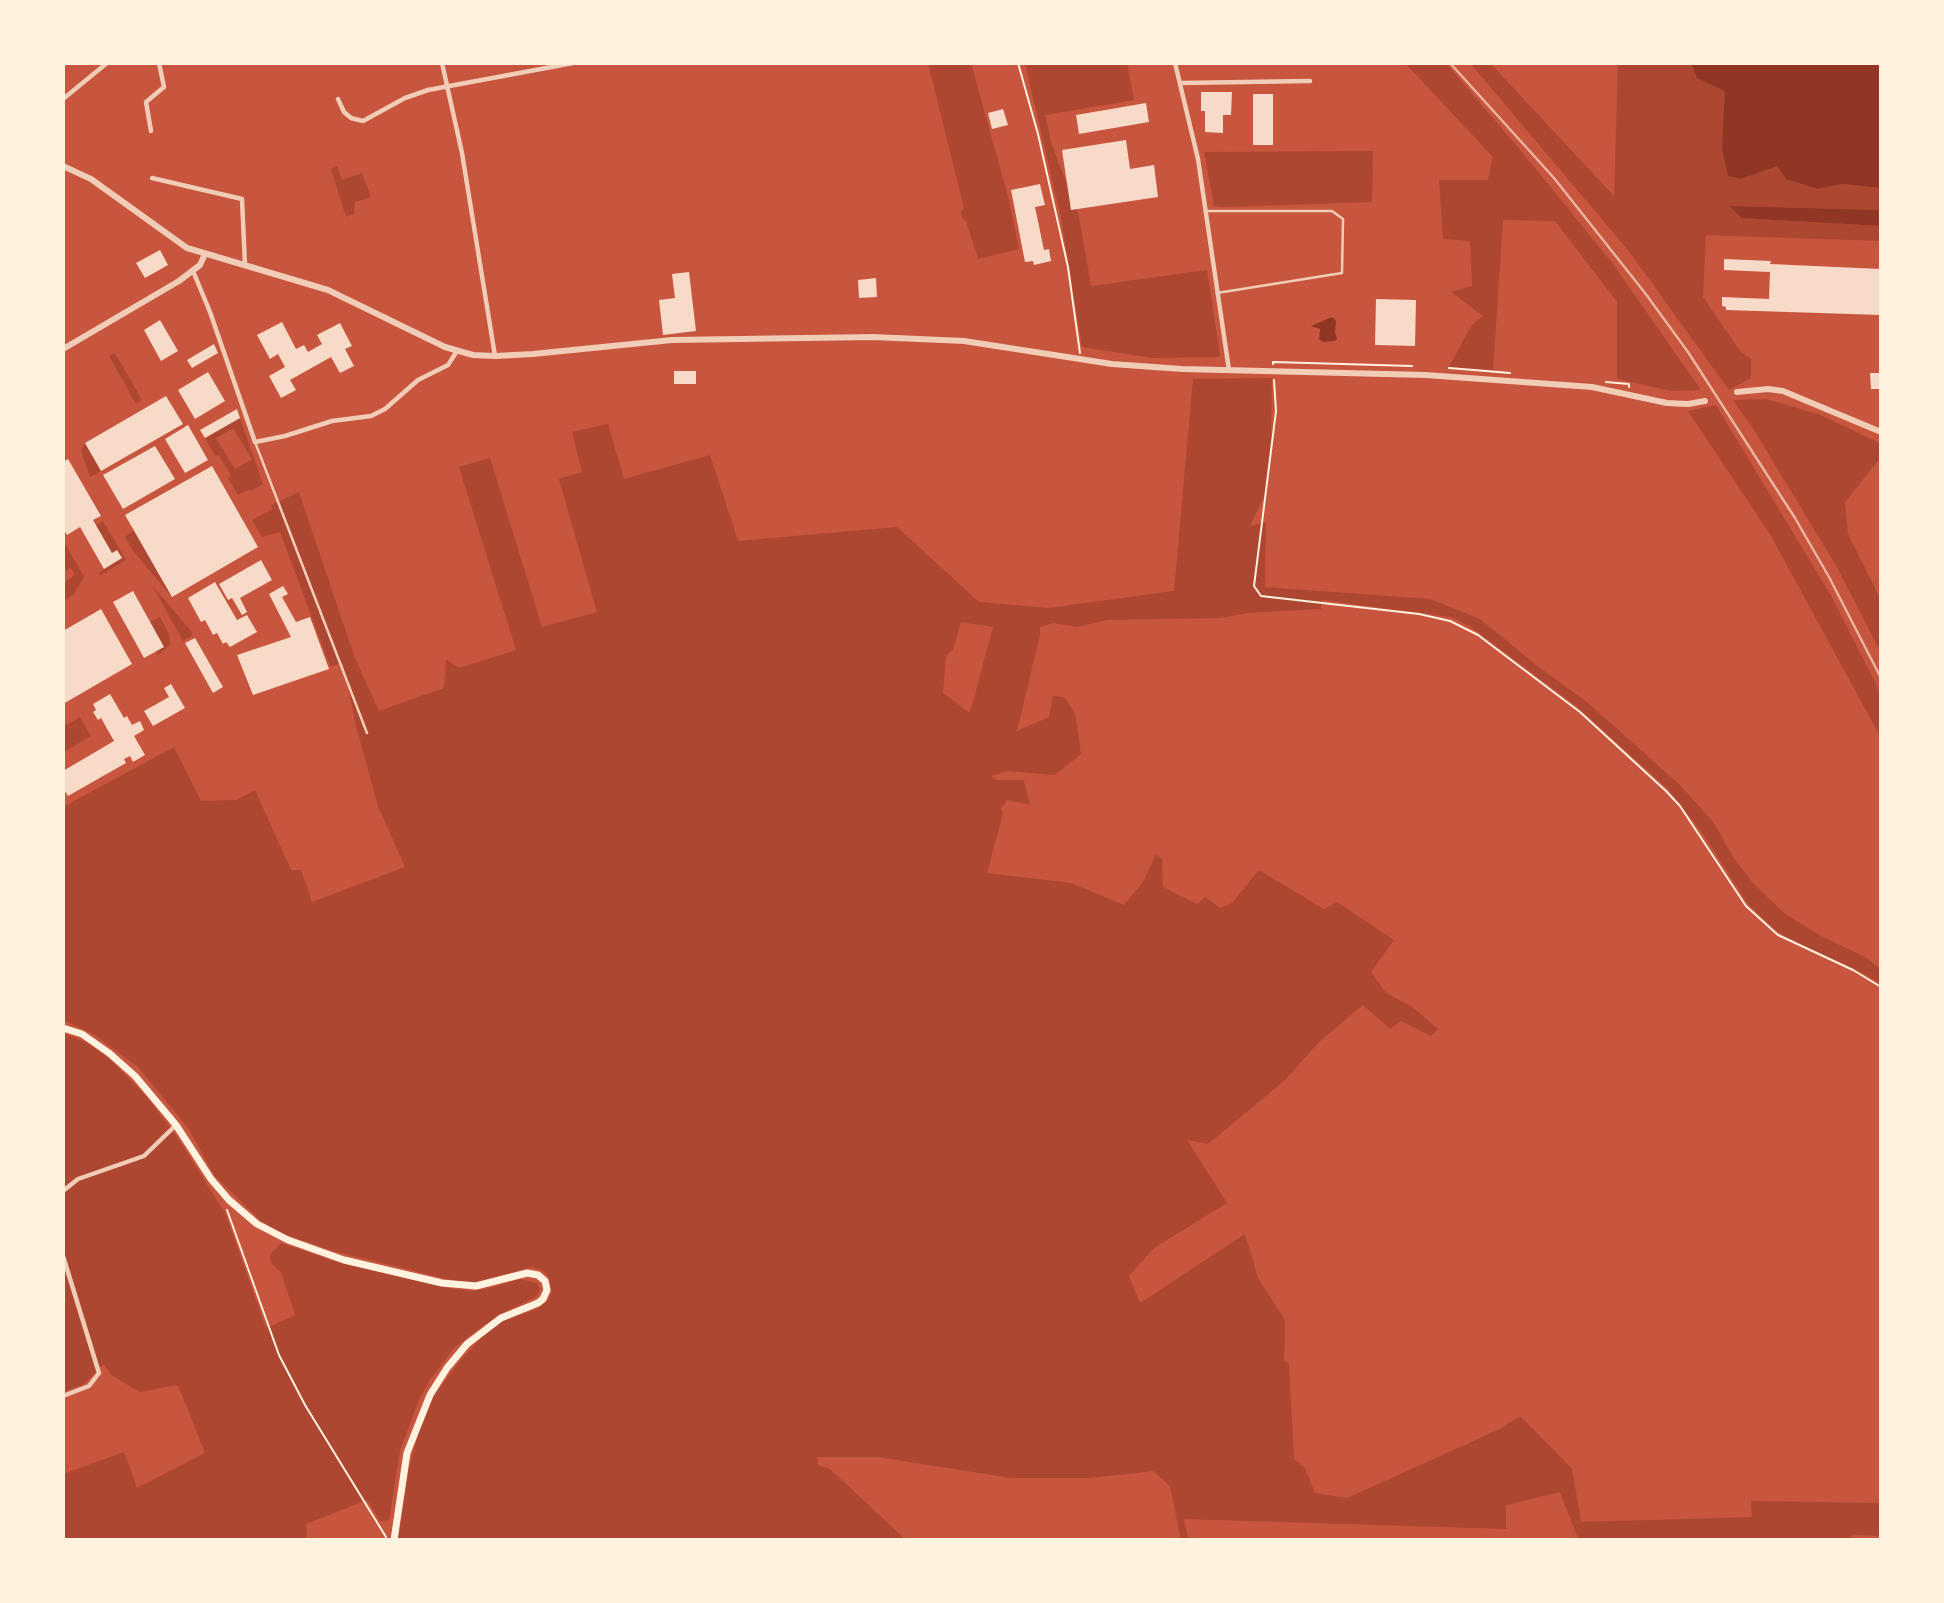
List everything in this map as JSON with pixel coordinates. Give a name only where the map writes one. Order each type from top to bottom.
[{"type":"main road","points":[[63,1028],[82,1034],[109,1053],[142,1083],[176,1125],[211,1179],[229,1200],[257,1224],[288,1240],[344,1260],[460,1286],[487,1284],[527,1273],[538,1275],[545,1282],[547,1290],[543,1299],[501,1318],[467,1344],[430,1395],[407,1453],[391,1540]]},
{"type":"street","points":[[63,99],[107,63]]},
{"type":"street","points":[[151,131],[146,102],[164,87],[159,63]]},
{"type":"street","points":[[442,63],[462,153],[495,356]]},
{"type":"street","points":[[338,99],[344,112],[351,118],[363,121],[405,98],[448,86],[573,63]]},
{"type":"street","points":[[1175,63],[1198,159],[1229,370]]},
{"type":"street","points":[[1180,83],[1310,81]]},
{"type":"street","points":[[63,166],[91,179],[187,248],[328,290],[457,351],[495,356],[671,340],[873,337],[964,341],[1081,359],[1182,369],[1426,375],[1592,387],[1667,403],[1688,404],[1705,401]]},
{"type":"street","points":[[152,178],[242,199],[245,265]]},
{"type":"street","points":[[63,348],[193,271],[200,265],[205,254]]},
{"type":"street","points":[[193,271],[255,442],[285,436],[332,421],[371,416],[385,409],[418,380],[448,365],[457,351]]},
{"type":"street","points":[[1737,392],[1768,388],[1783,391],[1881,432]]},
{"type":"street","points":[[63,1191],[78,1179],[144,1156],[176,1125]]},
{"type":"street","points":[[63,1256],[99,1373],[89,1386],[63,1396]]},
{"type":"lane","points":[[1206,211],[1332,211],[1343,219],[1342,273],[1217,292]]},
{"type":"lane","points":[[255,442],[367,733]]},
{"type":"path","points":[[1018,63],[1038,134],[1068,267],[1081,359]]},
{"type":"path","points":[[1273,371],[1276,411],[1254,586],[1261,596],[1419,614],[1450,621],[1478,635],[1580,712],[1667,791],[1680,806],[1746,906],[1778,935],[1853,970],[1881,987]]},
{"type":"path","points":[[229,1200],[225,1206],[279,1354],[305,1405],[391,1540]]},
{"type":"shaded area","points":[[928,63],[971,63],[1009,200],[1019,249],[978,259],[966,221],[962,218],[961,211],[964,208]]},
{"type":"shaded area","points":[[1025,63],[1127,63],[1134,100],[1045,115],[1052,145],[1079,216],[1091,286],[1207,270],[1220,354],[1218,357],[1152,358],[1082,347],[1061,218]]},
{"type":"shaded area","points":[[1405,63],[1446,63],[1613,264],[1701,390],[1671,391],[1617,379],[1617,302],[1555,221],[1503,220],[1493,370],[1449,367],[1471,326],[1483,316],[1451,292],[1472,286],[1470,241],[1443,239],[1439,180],[1488,180],[1493,157]]},
{"type":"shaded area","points":[[1470,63],[1490,63],[1614,196],[1618,63],[1691,63],[1697,78],[1726,91],[1722,148],[1741,179],[1777,166],[1818,189],[1842,184],[1881,188],[1881,210],[1731,206],[1740,218],[1881,226],[1881,241],[1706,235],[1703,297],[1740,351],[1751,359],[1751,378],[1729,390],[1628,250]]},
{"type":"shaded area","points":[[1691,63],[1881,63],[1881,188],[1842,184],[1818,189],[1786,179],[1777,166],[1741,179],[1728,176],[1722,148],[1725,91],[1697,78]]},
{"type":"shaded area","points":[[1373,151],[1372,202],[1222,207],[1214,206],[1204,152]]},
{"type":"shaded area","points":[[337,166],[342,180],[362,173],[371,197],[355,202],[354,214],[346,217],[331,169]]},
{"type":"shaded area","points":[[1730,206],[1881,210],[1881,226],[1741,218]]},
{"type":"shaded area","points":[[1332,317],[1336,321],[1337,339],[1323,342],[1319,339],[1320,329],[1311,326]]},
{"type":"shaded area","points":[[115,353],[142,400],[136,404],[109,356]]},
{"type":"shaded area","points":[[1272,378],[1271,439],[1265,495],[1250,526],[1266,522],[1265,587],[1430,599],[1480,619],[1587,702],[1681,786],[1714,823],[1733,857],[1753,883],[1784,913],[1821,936],[1867,958],[1881,970],[1881,984],[1774,929],[1748,904],[1701,831],[1668,789],[1576,706],[1471,627],[1451,617],[1322,600],[1321,609],[1248,613],[1221,618],[1107,620],[1077,627],[1053,623],[1040,627],[1017,731],[1049,717],[1053,696],[1064,697],[1075,713],[1081,754],[1055,775],[1007,771],[991,776],[997,780],[1024,780],[1030,805],[1007,800],[1001,809],[1003,813],[987,873],[1071,883],[1124,905],[1143,882],[1156,854],[1162,859],[1163,887],[1197,904],[1205,897],[1220,908],[1232,903],[1259,870],[1324,909],[1337,902],[1394,940],[1371,972],[1386,993],[1411,1006],[1438,1029],[1431,1036],[1401,1021],[1390,1029],[1363,1005],[1319,1042],[1285,1080],[1208,1144],[1187,1140],[1227,1203],[1154,1248],[1129,1276],[1140,1303],[1245,1234],[1258,1278],[1285,1320],[1284,1360],[1289,1364],[1294,1459],[1305,1468],[1315,1493],[1347,1498],[1500,1429],[1520,1416],[1572,1469],[1581,1522],[1752,1517],[1751,1501],[1881,1503],[1881,1536],[1853,1535],[1848,1540],[1584,1540],[1577,1536],[1560,1492],[1506,1505],[1506,1529],[1184,1519],[1188,1540],[1181,1540],[1170,1486],[1153,1471],[1090,1478],[1011,1478],[878,1457],[817,1457],[818,1465],[830,1469],[906,1540],[398,1540],[409,1468],[420,1427],[435,1394],[486,1332],[505,1320],[535,1310],[547,1301],[552,1293],[549,1277],[542,1270],[532,1267],[476,1282],[455,1281],[337,1252],[286,1235],[261,1221],[214,1175],[188,1128],[138,1067],[95,1035],[63,1020],[63,807],[174,747],[201,801],[236,800],[255,790],[291,870],[301,870],[312,902],[405,867],[378,806],[357,730],[343,663],[330,666],[280,532],[262,537],[252,520],[272,509],[271,505],[299,492],[355,658],[379,711],[444,688],[446,659],[459,668],[516,650],[459,467],[490,458],[542,627],[597,612],[559,479],[582,472],[572,432],[608,424],[624,479],[710,455],[738,541],[897,527],[979,602],[1048,608],[1174,591],[1193,379]],"holes":[[[961,622],[993,627],[970,713],[943,693],[946,656],[953,649]]]},
{"type":"shaded area","points":[[1766,399],[1821,415],[1881,444],[1881,457],[1845,502],[1848,534],[1881,600],[1881,653],[1838,569],[1733,400]]},
{"type":"shaded area","points":[[1716,405],[1833,599],[1881,694],[1881,738],[1771,536],[1688,411]]},
{"type":"shaded area","points":[[240,418],[263,484],[238,495],[219,455],[215,456],[205,438]],"holes":[[[233,428],[252,459],[235,469],[216,438]]]},
{"type":"shaded area","points":[[85,443],[101,471],[90,477],[81,451]]},
{"type":"shaded area","points":[[103,521],[126,560],[101,575],[98,573],[122,558],[118,551],[112,553],[96,525]]},
{"type":"shaded area","points":[[134,530],[172,597],[134,552],[125,537]]},
{"type":"shaded area","points":[[63,540],[84,577],[74,594],[63,602],[63,583],[75,575],[71,568],[63,572]]},
{"type":"shaded area","points":[[152,585],[191,631],[193,635],[183,641]]},
{"type":"shaded area","points":[[160,617],[169,634],[170,645],[158,655],[156,651],[164,646],[150,622]]},
{"type":"shaded area","points":[[80,717],[91,736],[64,752],[63,727]]},
{"type":"shaded area","points":[[63,1033],[88,1043],[112,1061],[147,1097],[176,1135],[225,1213],[266,1328],[295,1315],[281,1272],[271,1263],[270,1255],[281,1243],[334,1261],[447,1288],[471,1291],[520,1279],[537,1283],[540,1289],[536,1297],[497,1316],[455,1347],[429,1381],[418,1402],[400,1451],[389,1520],[380,1521],[367,1500],[306,1524],[307,1540],[63,1540],[63,1474],[124,1452],[137,1488],[205,1453],[178,1385],[140,1392],[111,1375],[104,1364],[84,1384],[63,1392],[63,1301],[66,1300],[63,1292]]},
{"type":"building","points":[[1201,92],[1232,92],[1231,115],[1223,115],[1223,133],[1205,132]]},
{"type":"building","points":[[1253,94],[1273,94],[1273,145],[1253,145]]},
{"type":"building","points":[[1146,103],[1149,122],[1079,134],[1076,115]]},
{"type":"building","points":[[1003,109],[1008,125],[992,129],[988,113]]},
{"type":"building","points":[[1126,140],[1130,169],[1154,165],[1158,197],[1071,210],[1062,150]]},
{"type":"building","points":[[1040,184],[1045,205],[1035,207],[1044,250],[1049,249],[1051,261],[1034,265],[1033,261],[1025,262],[1011,190]]},
{"type":"building","points":[[160,250],[168,265],[145,278],[136,263]]},
{"type":"building","points":[[1724,259],[1881,269],[1881,315],[1726,310],[1726,307],[1722,306],[1722,297],[1769,299],[1770,272],[1724,270]]},
{"type":"building","points":[[689,272],[696,331],[663,335],[659,300],[675,298],[672,274]]},
{"type":"building","points":[[876,278],[877,297],[859,298],[858,280]]},
{"type":"building","points":[[1376,299],[1416,300],[1415,346],[1375,345]]},
{"type":"building","points":[[160,320],[178,351],[161,361],[144,330]]},
{"type":"building","points":[[282,322],[296,349],[304,345],[308,352],[322,344],[317,335],[340,323],[352,346],[345,349],[354,366],[340,373],[331,357],[290,380],[296,390],[281,398],[269,376],[285,367],[278,354],[270,359],[257,335]]},
{"type":"building","points":[[214,344],[218,353],[192,368],[187,360]]},
{"type":"building","points":[[674,371],[696,371],[696,384],[674,384]]},
{"type":"building","points":[[208,372],[225,401],[195,419],[178,390]]},
{"type":"building","points":[[1870,373],[1879,373],[1880,389],[1871,389]]},
{"type":"building","points":[[166,396],[183,424],[101,471],[85,443]]},
{"type":"building","points":[[237,409],[240,418],[205,438],[200,430]]},
{"type":"building","points":[[188,425],[208,460],[185,473],[165,439]]},
{"type":"building","points":[[155,446],[175,479],[123,509],[103,475]]},
{"type":"building","points":[[68,459],[101,516],[93,520],[112,553],[117,550],[122,558],[104,569],[80,527],[67,535],[63,528],[63,462]]},
{"type":"building","points":[[212,466],[258,547],[172,597],[125,515]]},
{"type":"building","points":[[261,560],[272,580],[240,598],[247,612],[242,615],[232,598],[228,600],[219,584]]},
{"type":"building","points":[[215,582],[237,620],[247,615],[257,632],[230,647],[226,642],[223,644],[217,633],[213,635],[205,620],[201,622],[188,598]]},
{"type":"building","points":[[283,586],[288,594],[282,597],[296,622],[310,617],[329,669],[253,695],[237,655],[291,637],[269,594]]},
{"type":"building","points":[[133,591],[164,647],[144,658],[113,602]]},
{"type":"building","points":[[101,609],[132,664],[63,704],[63,631]]},
{"type":"building","points":[[195,638],[223,687],[213,693],[185,643]]},
{"type":"building","points":[[171,684],[185,708],[153,726],[144,711],[169,697],[164,688]]},
{"type":"building","points":[[110,694],[124,718],[127,716],[132,725],[140,721],[144,730],[134,736],[145,755],[133,762],[130,756],[124,759],[126,763],[68,796],[63,788],[63,771],[114,741],[101,718],[98,720],[93,712],[96,710],[93,704]]},
{"type":"railway","points":[[1450,63],[1554,178],[1688,352],[1795,518],[1881,678]]}]
